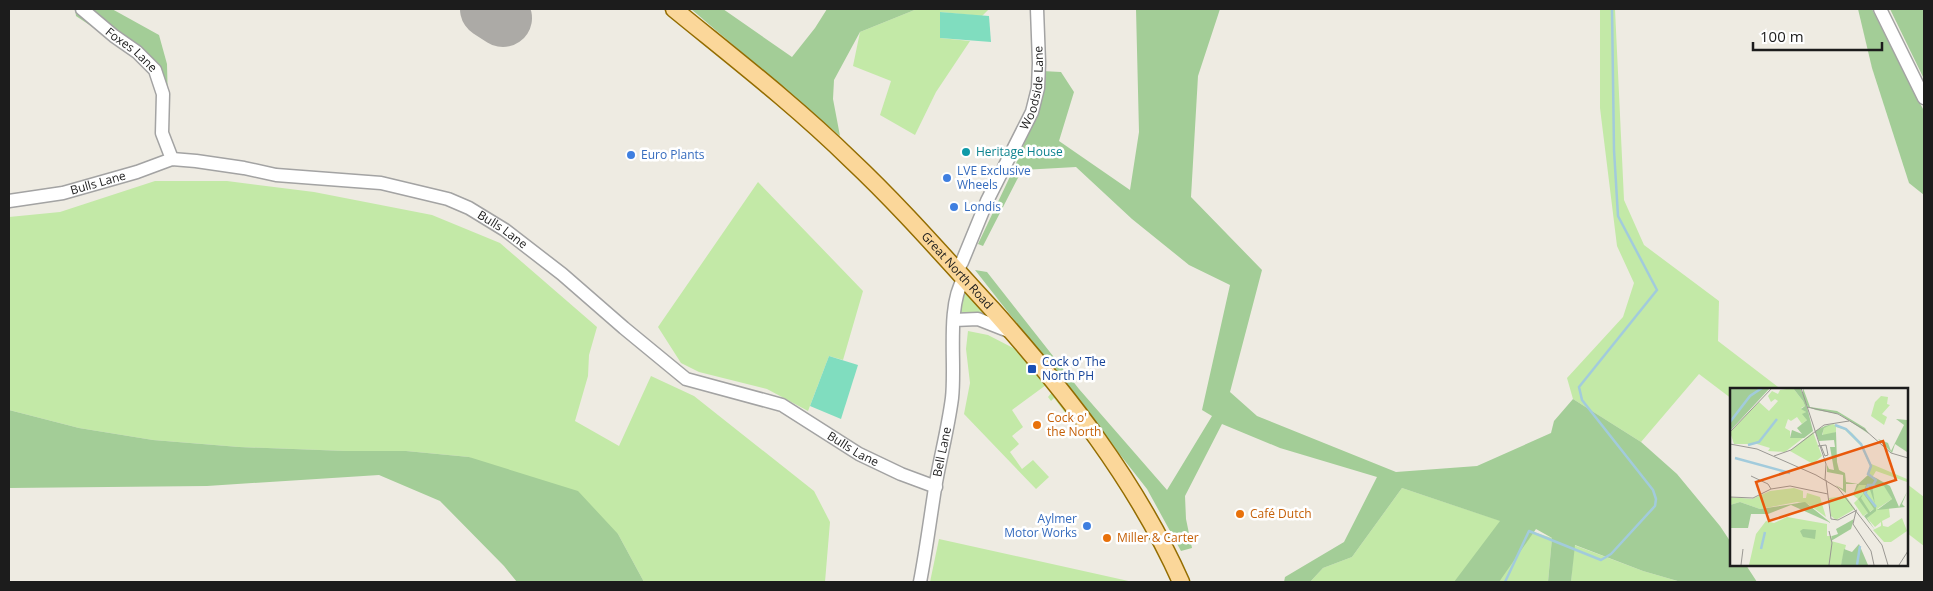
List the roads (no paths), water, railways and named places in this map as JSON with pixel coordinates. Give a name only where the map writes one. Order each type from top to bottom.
[{"type":"main road","name":"Great North Road","points":[[674,9],[852,160],[1013,333],[1055,382],[1105,449],[1134,494],[1181,582]]},
{"type":"street","name":"Foxes Lane","points":[[82,9],[114,36],[137,52],[155,70],[164,94],[162,133],[172,159]]},
{"type":"street","name":"Woodside Lane","points":[[960,274],[962,262],[987,201],[1032,112],[1038,88],[1037,9]]},
{"type":"street","points":[[1880,9],[1924,98]]},
{"type":"street","name":"Bulls Lane","points":[[9,201],[64,193],[137,172],[172,159],[196,160],[276,175],[381,183],[448,199],[469,208],[505,230],[686,379],[782,405],[859,454],[936,487]]},
{"type":"street","name":"Bell Lane","points":[[920,582],[936,487],[949,425],[952,396],[954,320],[960,274]]},
{"type":"street","points":[[954,320],[978,319],[1013,333]]},
{"type":"waterway","points":[[1505,582],[1529,531],[1601,560],[1611,554],[1655,506],[1656,499],[1653,490],[1582,400],[1579,387],[1657,290],[1618,216],[1614,150],[1612,9]]},
{"type":"place","name":"Heritage House","points":[[966,152]]},
{"type":"place","name":"Euro Plants","points":[[631,155]]},
{"type":"place","name":"LVE Exclusive Wheels","points":[[947,178]]},
{"type":"place","name":"Londis","points":[[954,207]]},
{"type":"place","name":"Cock o' The North PH","points":[[1032,369]]},
{"type":"place","name":"Cock o' the North","points":[[1037,425]]},
{"type":"place","name":"Café Dutch","points":[[1240,514]]},
{"type":"place","name":"Aylmer Motor Works","points":[[1087,526]]},
{"type":"place","name":"Miller & Carter","points":[[1107,538]]}]
